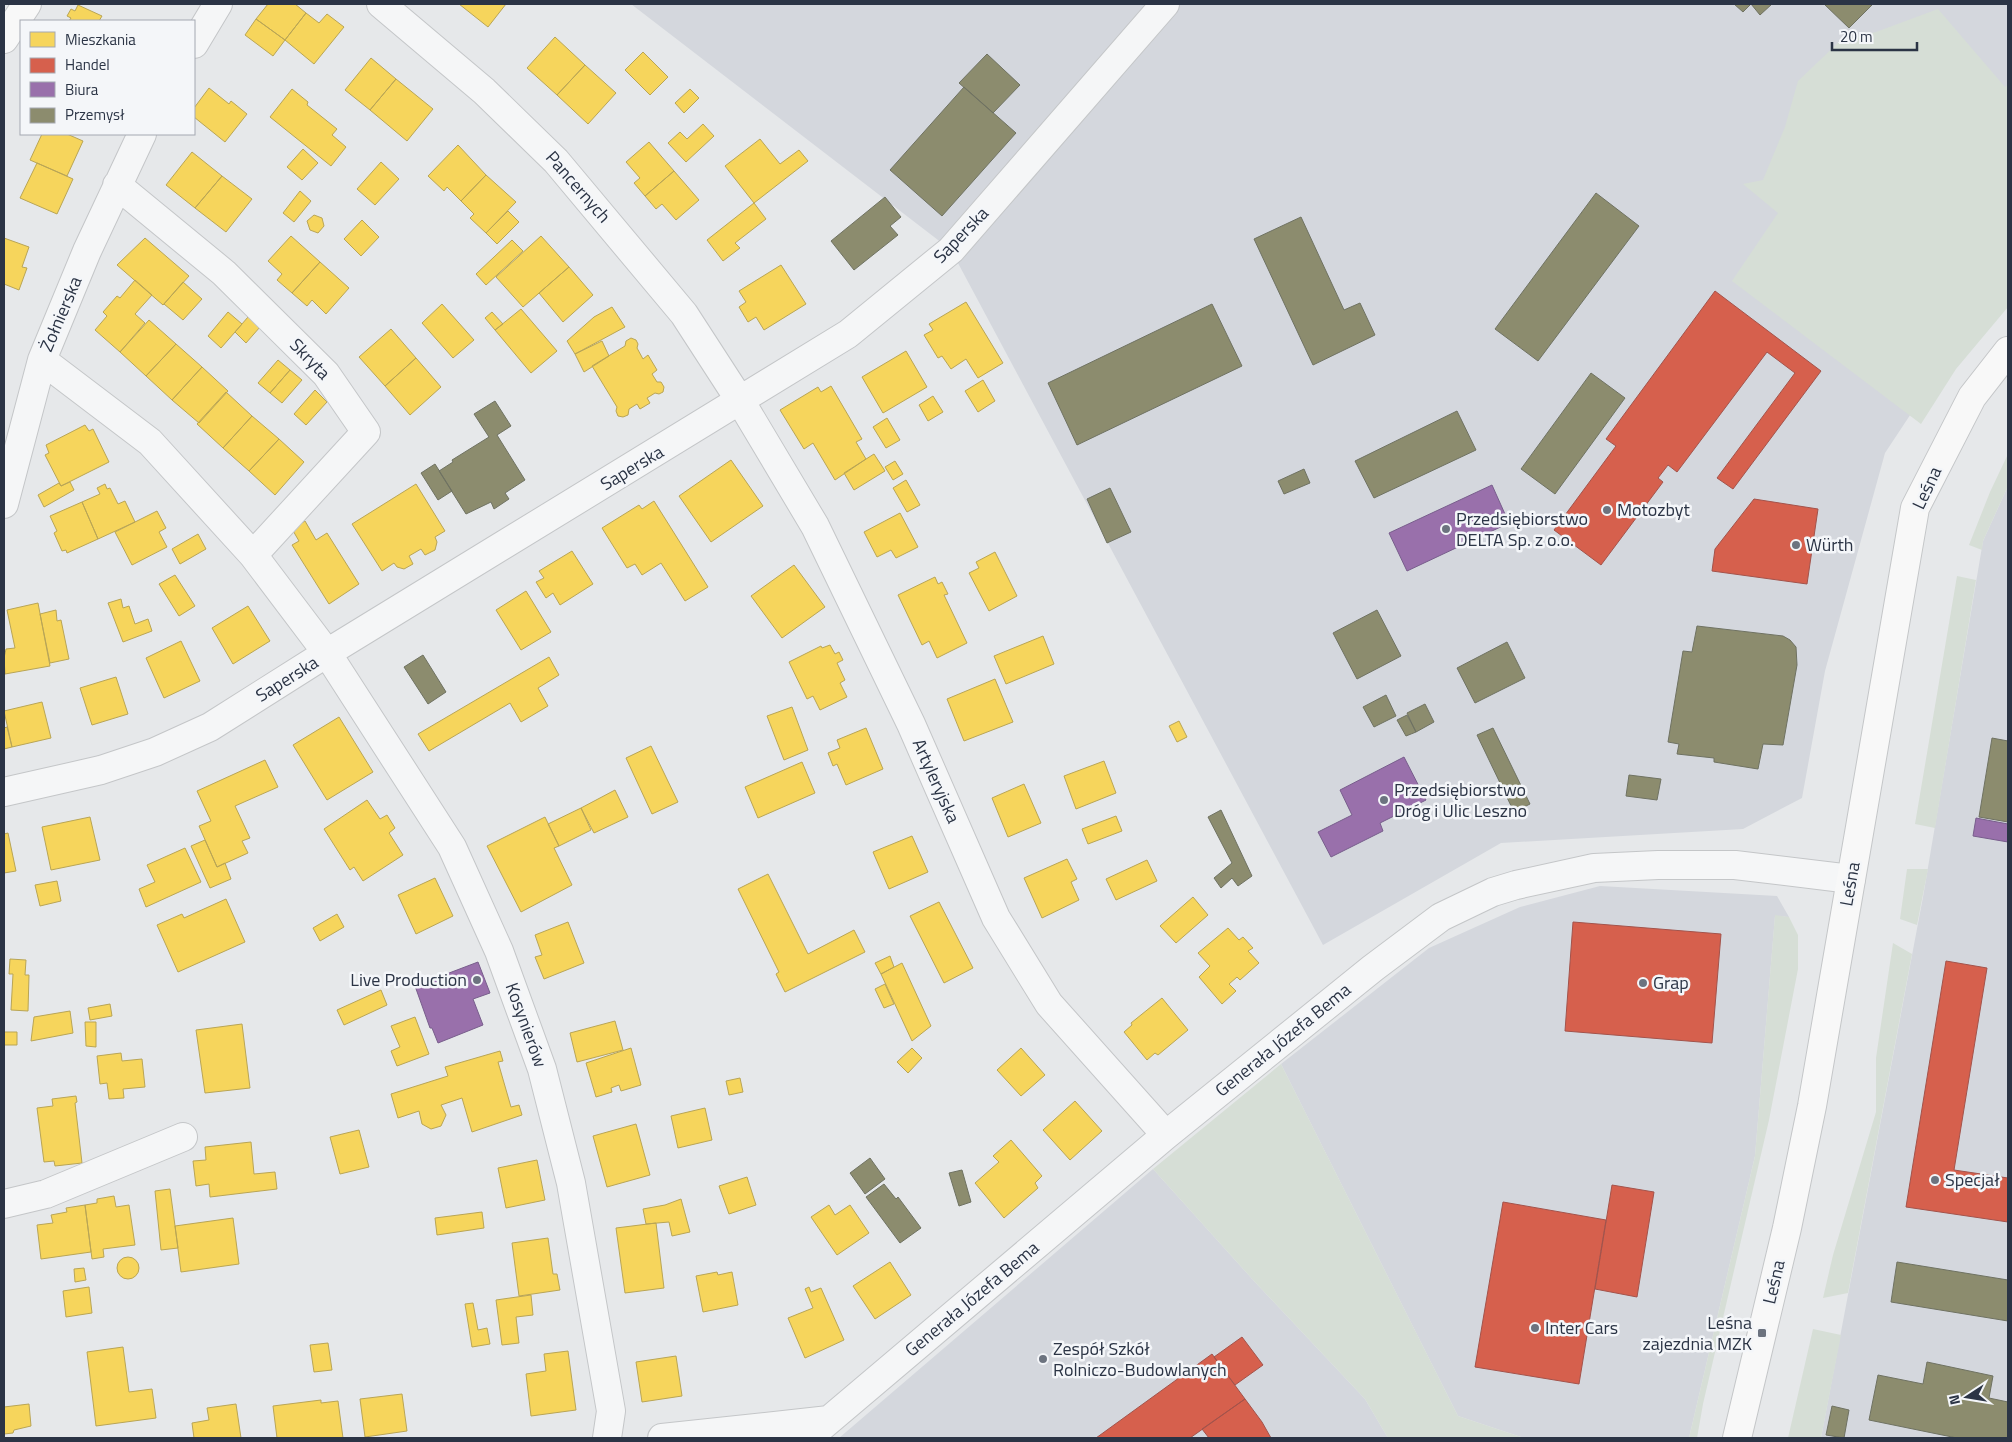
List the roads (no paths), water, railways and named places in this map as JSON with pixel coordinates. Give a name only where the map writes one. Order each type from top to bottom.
[{"type":"street","points":[[4,39],[27,4]]},
{"type":"street","points":[[195,42],[218,4]]},
{"type":"street","name":"Pancernych","points":[[381,4],[484,91],[556,161],[684,314],[741,402]]},
{"type":"street","name":"Saperska","points":[[4,792],[101,770],[155,752],[210,727],[328,653],[741,402],[848,334],[951,250],[1165,4]]},
{"type":"street","name":"Żołnierska","points":[[4,504],[42,360],[117,185],[142,135]]},
{"type":"street","name":"Skryta","points":[[117,185],[224,273],[326,374],[366,432],[253,555]]},
{"type":"street","name":"Leśna","points":[[1737,1438],[1801,1162],[1915,508],[1972,398],[2008,351]]},
{"type":"street","points":[[42,360],[150,442],[253,555],[328,653]]},
{"type":"street","name":"Artyleryjska","points":[[741,402],[815,526],[862,621],[911,724],[996,918],[1049,1004],[1166,1136]]},
{"type":"street","name":"Kosynierów","points":[[328,653],[452,847],[499,951],[542,1069],[574,1202],[611,1411],[607,1438]]},
{"type":"street","name":"Generała Józefa Bema","points":[[808,1438],[1166,1136],[1373,968],[1441,916],[1493,892],[1538,879],[1594,868],[1658,865],[1735,865],[1851,879]]},
{"type":"street","points":[[4,1204],[46,1194],[183,1138]]},
{"type":"street","points":[[662,1438],[829,1420]]},
{"type":"place","name":"Motozbyt","points":[[1607,510]]},
{"type":"place","name":"Przedsiębiorstwo DELTA Sp. z o.o.","points":[[1446,529]]},
{"type":"place","name":"Würth","points":[[1796,545]]},
{"type":"place","name":"Przedsiębiorstwo Dróg i Ulic Leszno","points":[[1384,800]]},
{"type":"place","name":"Live Production","points":[[477,980]]},
{"type":"place","name":"Grap","points":[[1643,983]]},
{"type":"place","name":"Specjał","points":[[1935,1180]]},
{"type":"place","name":"Inter Cars","points":[[1535,1328]]},
{"type":"place","name":"Leśna zajezdnia MZK","points":[[1762,1333]]},
{"type":"place","name":"Zespół Szkół Rolniczo-Budowlanych","points":[[1043,1359]]}]
